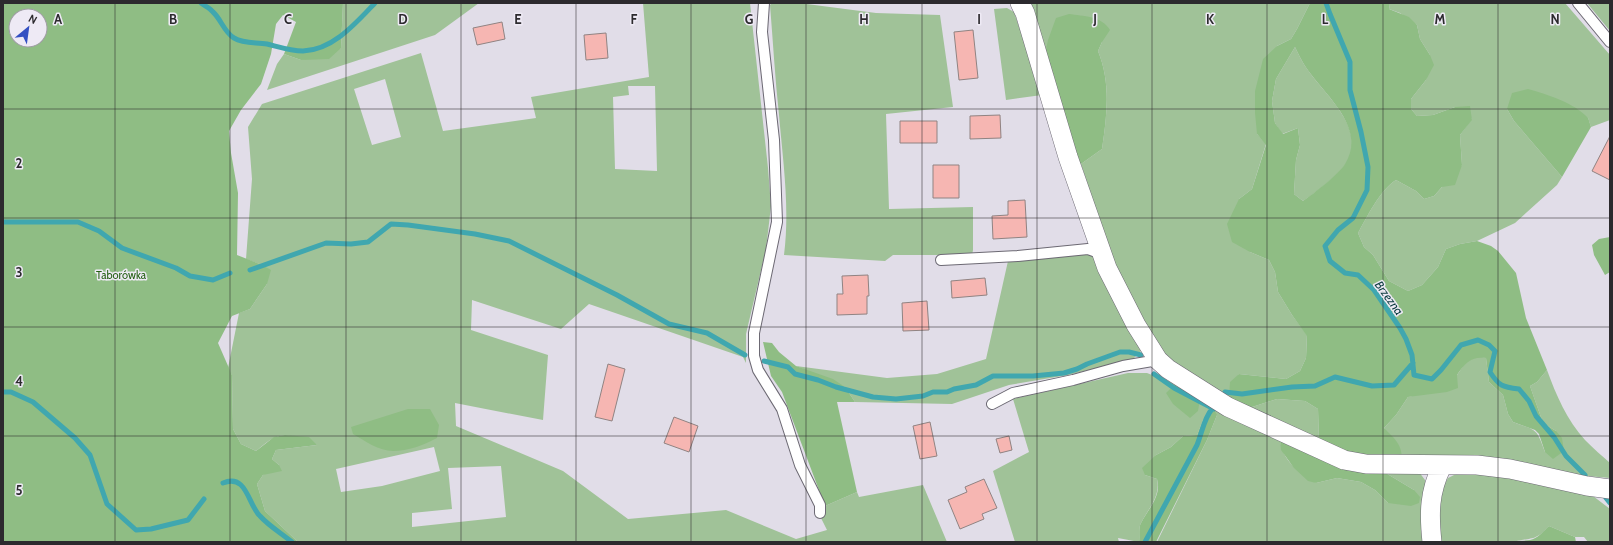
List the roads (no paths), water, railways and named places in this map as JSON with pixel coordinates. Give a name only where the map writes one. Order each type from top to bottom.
[{"type":"street","points":[[1020,3],[1025,13],[1068,157],[1107,268],[1136,325],[1158,360],[1180,378],[1228,407],[1297,437],[1332,456],[1344,460],[1366,464],[1477,466],[1510,469],[1587,486],[1610,488]]},
{"type":"street","points":[[1432,542],[1429,507],[1435,481],[1442,466]]},
{"type":"lane","points":[[764,3],[762,32],[774,140],[777,222],[754,333],[754,356],[758,370],[782,409],[800,466],[820,505],[820,512]]},
{"type":"lane","points":[[1578,3],[1610,42]]},
{"type":"lane","points":[[941,260],[1018,256],[1088,249],[1102,254]]},
{"type":"lane","points":[[992,404],[1013,393],[1073,380],[1123,366],[1158,360]]},
{"type":"waterway","points":[[201,3],[209,8],[228,32],[238,40],[303,51],[324,46],[334,41],[352,27],[375,3]]},
{"type":"waterway","name":"Brzezna","points":[[1326,3],[1350,62],[1350,90],[1368,167],[1367,190],[1353,218],[1338,230],[1325,246],[1330,261],[1345,273],[1358,275],[1374,290],[1406,339],[1412,355],[1414,375],[1432,379],[1461,345],[1478,340],[1489,345],[1495,351],[1490,372],[1493,377],[1502,385],[1519,389],[1529,401],[1536,416],[1554,437],[1566,456],[1585,475]]},
{"type":"waterway","points":[[3,222],[78,222],[99,231],[122,248],[176,268],[190,276],[213,280],[230,273]]},
{"type":"waterway","points":[[250,270],[326,243],[351,244],[368,242],[391,224],[475,234],[509,241],[617,295],[669,324],[707,333],[745,355]]},
{"type":"waterway","points":[[764,361],[788,367],[795,374],[818,380],[836,387],[873,397],[896,399],[923,396],[933,392],[947,392],[954,389],[976,385],[993,376],[1033,376],[1064,373],[1120,352],[1129,352],[1141,355]]},
{"type":"waterway","points":[[1223,396],[1225,392],[1242,394],[1292,387],[1315,386],[1335,377],[1372,386],[1394,385],[1413,363]]},
{"type":"waterway","points":[[1154,374],[1174,388],[1214,409]]},
{"type":"waterway","points":[[3,392],[11,392],[33,402],[75,438],[90,455],[107,504],[136,530],[151,529],[188,520],[204,499]]},
{"type":"waterway","points":[[1145,542],[1197,445],[1205,421],[1212,409]]},
{"type":"waterway","points":[[223,483],[231,481],[237,482],[242,486],[260,516],[292,542]]},
{"type":"waterway","name":"Brzezna","points":[[1606,498],[1610,503]]},
{"type":"park label","name":"Taborówka","points":[[121,275]]}]
